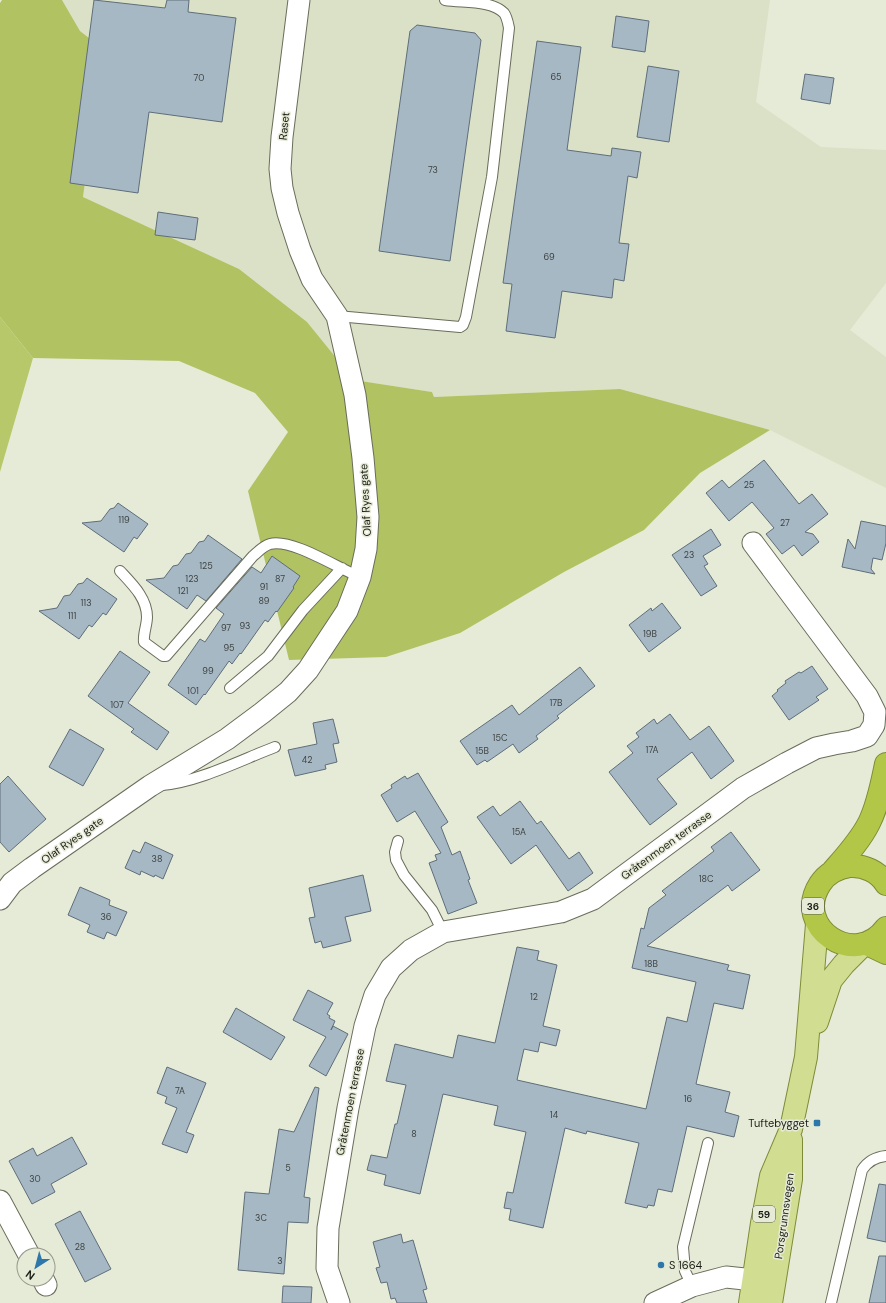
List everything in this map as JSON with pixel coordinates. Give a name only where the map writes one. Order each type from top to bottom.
[{"type":"highway","name":"Porsgrunnsvegen","points":[[817,924],[813,901],[816,890],[852,848],[869,823],[880,790],[886,764]]},
{"type":"highway","points":[[832,872],[842,867],[854,866],[866,868],[876,873],[886,884]]},
{"type":"highway","name":"36","points":[[817,924],[824,933],[843,945],[872,947]]},
{"type":"highway","name":"Porsgrunnsvegen","points":[[872,947],[886,928]]},
{"type":"main road","name":"Porsgrunnsvegen","points":[[806,1057],[817,924]]},
{"type":"main road","name":"Porsgrunnsvegen","points":[[750,1303],[764,1279],[791,1179],[791,1129],[806,1057],[832,980],[844,964],[872,947]]},
{"type":"main road","name":"Porsgrunnsvegen","points":[[764,1279],[771,1303]]},
{"type":"street","name":"Raset","points":[[299,0],[283,130],[280,169],[282,188],[288,213],[300,250]]},
{"type":"street","name":"Olaf Ryes gate","points":[[0,899],[12,883],[150,786],[226,739],[262,714],[288,692],[308,670],[346,612],[351,572],[366,549],[368,517],[363,458],[355,395],[337,316],[312,279],[300,250]]},
{"type":"street","name":"Gråtenmoen terrasse","points":[[339,1303],[327,1268],[328,1228],[348,1108],[365,1026],[376,996],[391,968],[411,950],[442,932],[561,912],[593,899],[743,788],[787,762],[816,748],[852,741],[867,736],[874,725],[875,712],[868,696],[753,543]]},
{"type":"street","points":[[0,1200],[25,1247]]},
{"type":"street","points":[[655,1303],[692,1286],[726,1277],[764,1279]]},
{"type":"lane","points":[[337,316],[460,327],[463,325],[466,317],[492,176],[510,28],[503,12],[495,6],[488,3],[445,0]]},
{"type":"lane","points":[[120,571],[135,587],[144,603],[147,616],[144,642],[163,656],[166,656],[262,547],[278,542],[287,544],[351,572],[303,610],[268,656],[230,688]]},
{"type":"lane","name":"Olaf Ryes gate","points":[[150,786],[170,784],[196,778],[275,747]]},
{"type":"lane","points":[[398,841],[394,852],[396,860],[404,875],[432,910],[442,932]]},
{"type":"lane","points":[[692,1286],[685,1271],[684,1247],[708,1143]]},
{"type":"lane","points":[[831,1303],[862,1170],[867,1162],[875,1158],[886,1156]]},
{"type":"shaded area","points":[[2,0],[62,0],[80,31],[103,49],[83,197],[239,269],[307,322],[354,380],[432,392],[434,397],[620,389],[770,430],[700,473],[644,530],[564,572],[460,633],[386,657],[289,660],[248,491],[288,432],[255,393],[179,361],[33,358],[0,317],[0,3]]},
{"type":"shaded area","points":[[62,0],[770,0],[756,102],[821,147],[886,150],[886,283],[850,330],[886,357],[886,488],[770,430],[620,389],[434,397],[432,392],[354,380],[239,269],[83,197],[103,49],[80,31]]},
{"type":"shaded area","points":[[0,317],[33,358],[0,472]]},
{"type":"building","points":[[94,0],[165,8],[167,0],[189,0],[188,12],[236,18],[222,122],[149,112],[138,193],[70,183]]},
{"type":"building","points":[[616,16],[649,21],[645,52],[612,47]]},
{"type":"building","points":[[417,25],[475,33],[481,40],[450,261],[379,251],[410,31]]},
{"type":"building","points":[[537,41],[581,47],[567,150],[611,156],[612,148],[641,152],[637,178],[628,176],[619,243],[629,244],[624,281],[614,279],[612,298],[562,291],[555,338],[506,331],[512,284],[503,283]]},
{"type":"building","points":[[648,66],[679,71],[669,142],[637,137]]},
{"type":"building","points":[[805,74],[834,78],[830,104],[801,99]]},
{"type":"building","points":[[158,212],[198,218],[195,240],[155,235]]},
{"type":"building","points":[[764,460],[799,504],[812,494],[828,514],[805,532],[813,534],[819,542],[802,556],[794,545],[782,554],[766,534],[774,528],[752,502],[729,521],[706,493],[722,480],[729,488]]},
{"type":"building","points":[[118,503],[148,524],[137,539],[134,537],[124,552],[82,523],[101,521],[110,509],[114,508]]},
{"type":"building","points":[[861,521],[886,526],[886,543],[882,560],[873,558],[871,569],[875,574],[842,567],[848,539],[855,549]]},
{"type":"building","points":[[711,529],[721,545],[703,556],[708,564],[704,566],[717,586],[701,596],[672,555]]},
{"type":"building","points":[[208,535],[242,559],[206,601],[197,595],[187,609],[146,580],[164,578],[173,566],[178,565],[186,554],[191,553],[199,542],[204,541]]},
{"type":"building","points":[[272,556],[300,576],[293,587],[294,588],[268,622],[265,620],[241,654],[240,653],[232,664],[229,661],[205,695],[204,694],[196,705],[168,685],[200,639],[205,642],[224,614],[216,608],[252,567],[261,573]]},
{"type":"building","points":[[87,578],[117,599],[106,615],[103,613],[92,627],[89,625],[79,639],[39,611],[57,608],[64,596],[70,595],[78,584],[83,583]]},
{"type":"building","points":[[662,603],[681,628],[649,652],[629,625],[651,608],[652,611]]},
{"type":"building","points":[[120,651],[150,672],[128,703],[169,732],[157,750],[131,732],[134,729],[88,696]]},
{"type":"building","points":[[812,666],[828,689],[816,697],[819,700],[789,720],[772,696],[786,683],[785,681]]},
{"type":"building","points":[[580,667],[595,686],[557,716],[559,718],[536,736],[538,739],[519,753],[513,744],[487,762],[485,760],[477,765],[460,741],[512,705],[519,715]]},
{"type":"building","points":[[670,714],[690,740],[709,726],[734,761],[711,779],[692,752],[657,779],[677,804],[650,825],[609,772],[633,753],[627,746],[639,737],[636,733],[654,719],[657,724]]},
{"type":"building","points":[[333,719],[339,743],[333,744],[337,762],[325,765],[326,769],[295,776],[288,750],[317,744],[313,723]]},
{"type":"building","points":[[70,729],[104,749],[83,786],[49,767]]},
{"type":"building","points":[[418,773],[448,822],[441,827],[452,855],[460,851],[470,879],[468,880],[477,903],[448,914],[429,863],[437,860],[435,855],[441,853],[415,811],[397,822],[381,795],[392,788],[391,785],[405,776],[407,779]]},
{"type":"building","points":[[8,776],[46,819],[9,852],[0,842],[0,784]]},
{"type":"building","points":[[520,801],[537,824],[541,821],[569,859],[579,852],[593,873],[568,891],[536,845],[511,864],[477,817],[493,806],[500,816]]},
{"type":"building","points":[[731,832],[760,870],[732,891],[728,885],[647,946],[729,965],[727,970],[750,975],[743,1009],[714,1003],[696,1084],[730,1092],[725,1112],[739,1116],[734,1137],[687,1126],[672,1192],[658,1189],[654,1206],[648,1205],[647,1208],[625,1203],[639,1143],[587,1131],[586,1134],[565,1128],[543,1228],[509,1220],[511,1209],[504,1208],[507,1192],[513,1193],[526,1132],[494,1125],[498,1106],[443,1094],[420,1194],[384,1185],[386,1175],[367,1170],[371,1155],[387,1158],[406,1085],[386,1081],[395,1044],[453,1058],[458,1035],[495,1043],[517,947],[539,951],[537,960],[557,965],[543,1026],[560,1030],[556,1046],[540,1042],[538,1052],[524,1049],[517,1080],[646,1109],[667,1017],[687,1022],[696,982],[632,968],[641,928],[644,929],[649,908],[666,895],[662,891],[714,851],[711,847]]},
{"type":"building","points":[[145,842],[173,855],[163,879],[141,871],[140,875],[125,868],[133,850],[140,853]]},
{"type":"building","points":[[363,875],[371,911],[345,917],[351,941],[323,948],[321,941],[315,943],[309,918],[315,917],[309,888]]},
{"type":"building","points":[[80,887],[110,900],[109,905],[127,912],[116,936],[107,932],[104,939],[87,932],[90,925],[68,915]]},
{"type":"building","points":[[308,990],[333,1003],[327,1014],[330,1016],[329,1018],[335,1021],[331,1030],[333,1026],[348,1034],[326,1076],[309,1066],[326,1037],[293,1020]]},
{"type":"building","points":[[236,1008],[285,1037],[271,1060],[223,1032]]},
{"type":"building","points":[[167,1067],[206,1083],[186,1132],[194,1135],[187,1153],[162,1144],[177,1108],[165,1103],[167,1097],[157,1093]]},
{"type":"building","points":[[315,1087],[319,1088],[304,1197],[310,1198],[308,1223],[288,1222],[284,1274],[238,1270],[245,1192],[269,1194],[279,1129],[294,1132]]},
{"type":"building","points":[[72,1137],[87,1164],[51,1184],[55,1192],[32,1204],[9,1161],[33,1148],[37,1156]]},
{"type":"building","points":[[879,1184],[886,1185],[886,1242],[867,1238]]},
{"type":"building","points":[[80,1211],[111,1269],[85,1282],[55,1224]]},
{"type":"building","points":[[401,1234],[403,1243],[413,1240],[427,1289],[423,1290],[427,1303],[397,1303],[395,1298],[391,1299],[387,1282],[381,1283],[376,1268],[380,1267],[373,1242]]},
{"type":"building","points":[[879,1256],[886,1256],[886,1303],[869,1303]]},
{"type":"building","points":[[283,1286],[312,1287],[311,1303],[282,1303]]},
{"type":"place","name":"Tuftebygget","points":[[817,1123]]},
{"type":"place","name":"S 1664","points":[[661,1265]]}]
